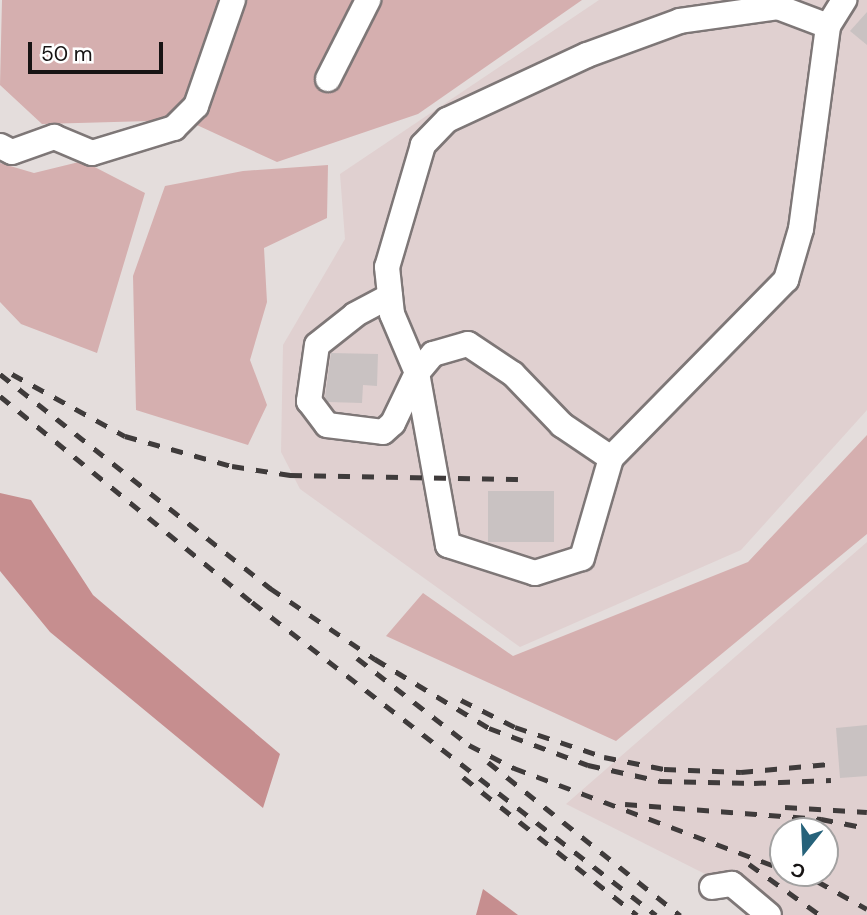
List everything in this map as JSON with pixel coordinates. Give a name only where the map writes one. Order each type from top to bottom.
[{"type":"lane","points":[[0,146],[12,152],[54,137],[92,153],[174,128],[196,106],[233,0]]},
{"type":"lane","points":[[328,79],[368,0]]},
{"type":"lane","points":[[828,26],[778,7],[680,20],[587,55],[447,120],[424,145],[387,267],[392,314],[417,373],[448,545],[535,573],[582,558],[611,458],[786,280],[801,229],[828,26],[844,0]]},
{"type":"lane","points":[[390,296],[355,315],[317,345],[309,401],[327,425],[383,432],[393,423],[417,373],[433,354],[468,344],[513,374],[562,425],[611,458]]},
{"type":"lane","points":[[712,887],[732,884],[769,915]]},
{"type":"shaded area","points":[[2,0],[582,0],[418,114],[277,162],[186,120],[42,124],[0,85]]},
{"type":"shaded area","points":[[599,0],[867,0],[867,410],[741,550],[520,647],[300,489],[281,452],[283,345],[345,239],[340,174]]},
{"type":"shaded area","points":[[83,161],[145,193],[97,353],[21,324],[0,302],[0,163],[34,173]]},
{"type":"shaded area","points":[[328,165],[327,218],[264,248],[267,302],[250,360],[267,405],[248,445],[136,410],[133,276],[165,186],[243,171]]},
{"type":"shaded area","points":[[867,435],[867,534],[616,741],[386,636],[423,593],[513,656],[748,562]]},
{"type":"shaded area","points":[[0,493],[31,500],[93,595],[280,754],[263,808],[50,632],[0,571]]},
{"type":"shaded area","points":[[867,542],[867,915],[764,915],[721,882],[566,804]]},
{"type":"shaded area","points":[[483,889],[518,915],[476,915]]},
{"type":"building","points":[[867,12],[867,45],[850,31]]},
{"type":"building","points":[[331,353],[378,354],[377,386],[363,385],[362,403],[328,402],[325,397]]},
{"type":"building","points":[[488,491],[554,491],[554,542],[488,542]]},
{"type":"building","points":[[867,725],[867,776],[840,778],[836,728]]},
{"type":"railway","points":[[0,374],[270,588],[375,659],[489,728],[588,765],[660,781],[754,783],[831,780]]},
{"type":"railway","points":[[12,374],[125,436],[232,466],[290,475],[528,479]]},
{"type":"railway","points":[[0,396],[252,602],[656,915]]},
{"type":"railway","points":[[357,658],[469,745],[514,768],[769,864]]},
{"type":"railway","points":[[461,700],[515,727],[604,757],[664,769],[741,772],[829,764]]},
{"type":"railway","points":[[488,762],[680,915]]},
{"type":"railway","points":[[463,777],[637,915]]},
{"type":"railway","points":[[625,804],[821,819],[867,828]]},
{"type":"railway","points":[[785,807],[867,812]]},
{"type":"railway","points":[[749,864],[820,915]]},
{"type":"railway","points":[[828,887],[867,909]]}]
